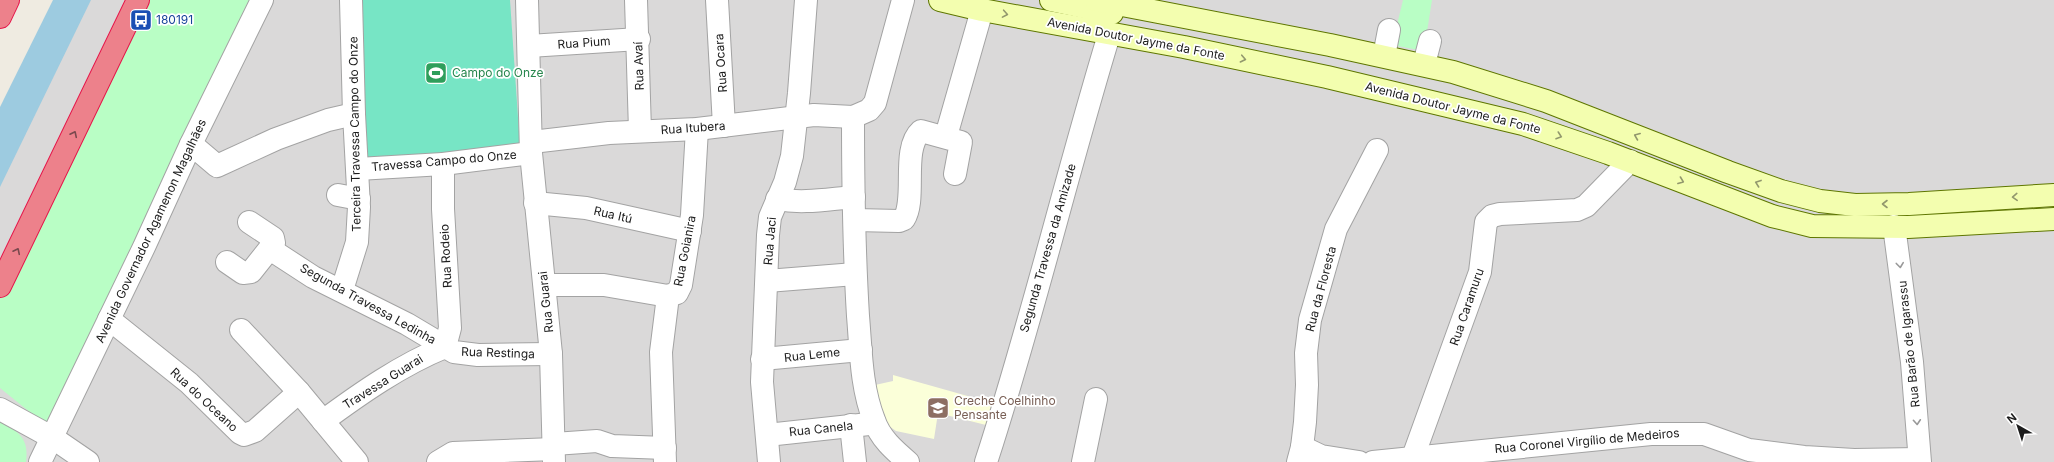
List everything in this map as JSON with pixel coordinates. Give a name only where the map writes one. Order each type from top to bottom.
[{"type":"highway","points":[[0,286],[138,0]]},
{"type":"main road","name":"Avenida Doutor Jayme da Fonte","points":[[940,0],[962,3],[982,10],[1109,35],[1184,47],[1327,77],[1523,124],[1630,162],[1772,216],[1812,226],[1894,226],[2054,219]]},
{"type":"main road","points":[[1051,0],[1134,18],[1154,12]]},
{"type":"main road","points":[[1096,0],[1424,64],[1546,101],[1728,172],[1781,191],[1820,201],[1855,205],[1909,204],[2054,195]]},
{"type":"main road","points":[[1327,77],[1344,65],[1353,50]]},
{"type":"street","name":"Avenida Governador Agamenon Magalhães","points":[[40,462],[53,438],[191,144],[262,0]]},
{"type":"street","name":"Terceira Travessa Campo do Onze","points":[[342,290],[357,242],[349,197],[358,168],[354,114],[351,0]]},
{"type":"street","name":"Rua Guarai","points":[[527,0],[535,203],[545,285],[551,354],[554,452]]},
{"type":"street","name":"Rua Avaí","points":[[636,0],[639,39],[640,131]]},
{"type":"street","name":"Rua Ocara","points":[[717,0],[724,126]]},
{"type":"street","name":"Rua Jaci","points":[[769,462],[763,405],[762,359],[770,217],[785,182],[792,156],[795,117],[799,93],[806,0]]},
{"type":"street","points":[[903,0],[874,103],[870,110],[853,117],[855,274],[866,395],[874,421],[887,443],[908,462]]},
{"type":"street","points":[[946,136],[982,10]]},
{"type":"street","points":[[1384,56],[1389,30]]},
{"type":"street","name":"Segunda Travessa da Amizade","points":[[986,462],[1004,406],[1080,130],[1109,35]]},
{"type":"street","name":"Rua Pium","points":[[529,46],[639,39]]},
{"type":"street","points":[[1424,64],[1430,41]]},
{"type":"street","points":[[191,144],[218,166],[276,139],[328,120],[354,114]]},
{"type":"street","name":"Rua Itubera","points":[[532,147],[640,131],[697,129],[814,115],[853,117]]},
{"type":"street","name":"Rua Goianira","points":[[665,455],[661,352],[668,296],[677,293],[681,285],[690,231],[693,210],[697,129]]},
{"type":"street","points":[[855,220],[898,221],[904,219],[908,209],[910,161],[915,137],[920,131],[946,136],[961,142],[955,174]]},
{"type":"street","name":"Travessa Campo do Onze","points":[[358,168],[443,164],[532,147]]},
{"type":"street","name":"Rua da Floresta","points":[[1300,455],[1307,385],[1306,353],[1310,320],[1336,229],[1377,150]]},
{"type":"street","name":"Rua Caramuru","points":[[1413,457],[1480,272],[1486,222],[1492,216],[1500,214],[1577,210],[1586,206],[1630,162]]},
{"type":"street","name":"Rua Rodeio","points":[[443,164],[443,209],[450,328],[445,347]]},
{"type":"street","points":[[777,199],[790,201],[815,201],[854,197]]},
{"type":"street","name":"Rua Itú","points":[[535,203],[586,208],[690,231]]},
{"type":"street","points":[[227,262],[243,273],[251,272],[274,243],[274,239],[249,222]]},
{"type":"street","name":"Rua Barão de Igarassu","points":[[1894,226],[1912,362],[1920,460]]},
{"type":"street","name":"Segunda Travessa Ledinha","points":[[270,249],[313,277],[342,290],[407,324],[445,347]]},
{"type":"street","points":[[767,282],[855,274]]},
{"type":"street","points":[[545,285],[604,285],[668,296]]},
{"type":"street","name":"Rua do Oceano","points":[[109,319],[189,384],[240,433],[244,435],[255,431],[299,392]]},
{"type":"street","points":[[241,330],[299,392],[357,462]]},
{"type":"street","name":"Rua Restinga","points":[[445,347],[454,352],[466,354],[551,354]]},
{"type":"street","name":"Travessa Guarai","points":[[323,421],[366,390],[408,365],[445,347]]},
{"type":"street","name":"Rua Leme","points":[[762,359],[861,350]]},
{"type":"street","points":[[1083,462],[1096,399]]},
{"type":"street","points":[[0,409],[53,438],[88,462]]},
{"type":"street","name":"Rua Canela","points":[[767,435],[869,424],[874,421]]},
{"type":"street","points":[[851,426],[855,462]]},
{"type":"street","name":"Rua Coronel Virgílio de Medeiros","points":[[1373,462],[1651,434],[1690,432],[1704,434],[1762,452],[1854,460],[1920,460]]},
{"type":"street","points":[[438,462],[453,453],[554,452],[597,441],[612,446],[665,455]]},
{"type":"street","points":[[1300,455],[1321,456],[1359,462]]},
{"type":"shaded area","points":[[80,0],[2054,0],[2054,462],[0,462],[0,165]]},
{"type":"shaded area","name":"Creche Coelhinho Pensante","points":[[893,375],[996,404],[990,426],[938,413],[934,439],[896,431],[886,424],[875,385],[893,381]]},
{"type":"green space","points":[[144,0],[254,0],[47,426],[0,388],[0,299]]},
{"type":"green space","name":"Campo do Onze","points":[[355,0],[510,0],[520,147],[360,161]]},
{"type":"green space","points":[[1403,0],[1432,0],[1424,51],[1392,45]]},
{"type":"green space","points":[[0,421],[17,432],[24,441],[27,454],[26,462],[0,462]]},
{"type":"water","points":[[53,0],[91,0],[0,187],[0,107]]},
{"type":"place","name":"180191","points":[[141,20]]},
{"type":"place","name":"Campo do Onze","points":[[436,73]]},
{"type":"place","name":"Creche Coelhinho Pensante","points":[[938,408]]}]
